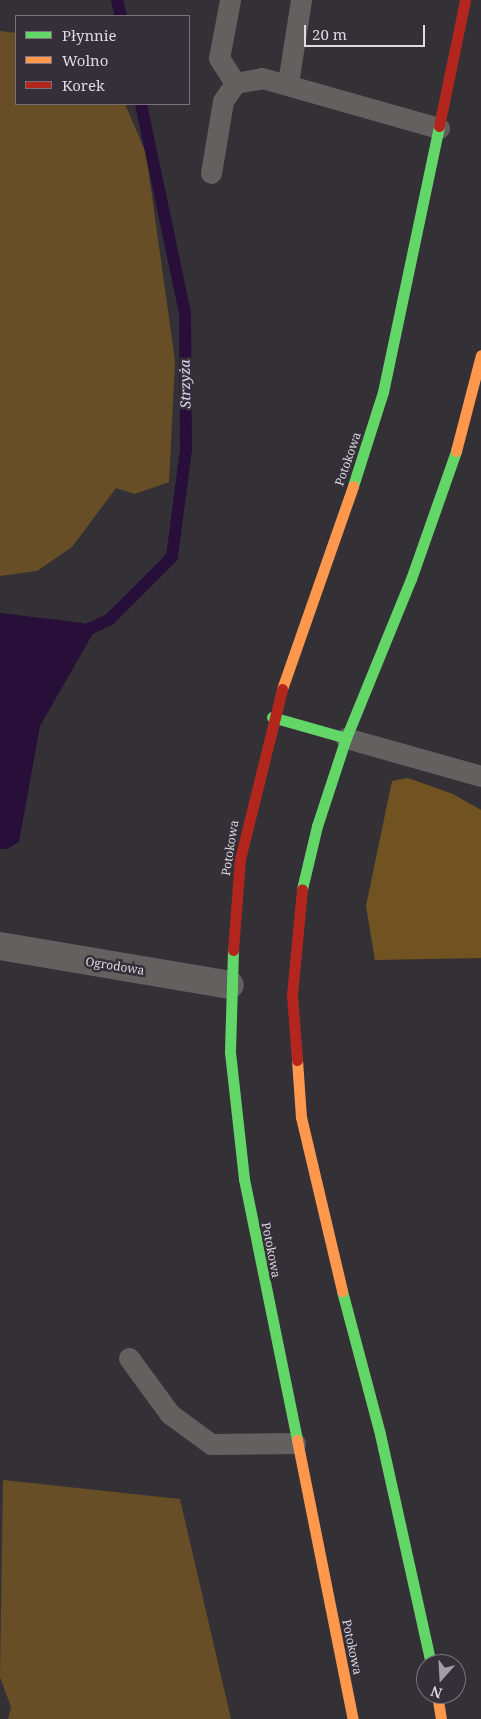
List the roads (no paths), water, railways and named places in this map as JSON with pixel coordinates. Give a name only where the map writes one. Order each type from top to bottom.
[{"type":"main road","name":"Potokowa","points":[[353,1719],[295,1444],[237,1133],[230,985],[240,859],[272,717],[384,392],[465,0]]},
{"type":"main road","points":[[429,1654],[380,1434],[320,1206],[302,1117],[293,1046],[294,968],[302,891],[317,826],[346,738],[436,510],[481,355]]},
{"type":"main road","points":[[272,717],[346,738]]},
{"type":"main road","points":[[439,1704],[442,1719]]},
{"type":"street","name":"Ogrodowa","points":[[0,946],[230,985]]},
{"type":"lane","points":[[230,0],[219,58],[235,82]]},
{"type":"lane","points":[[288,84],[301,0]]},
{"type":"lane","points":[[211,172],[223,100],[235,82],[262,78],[439,128]]},
{"type":"lane","points":[[346,738],[481,776]]},
{"type":"lane","points":[[129,1358],[170,1414],[211,1444],[295,1444]]},
{"type":"waterway","name":"Strzyża","points":[[117,0],[121,15]]},
{"type":"waterway","name":"Strzyża","points":[[76,635],[110,619],[172,557],[186,449],[185,313],[141,105]]}]
